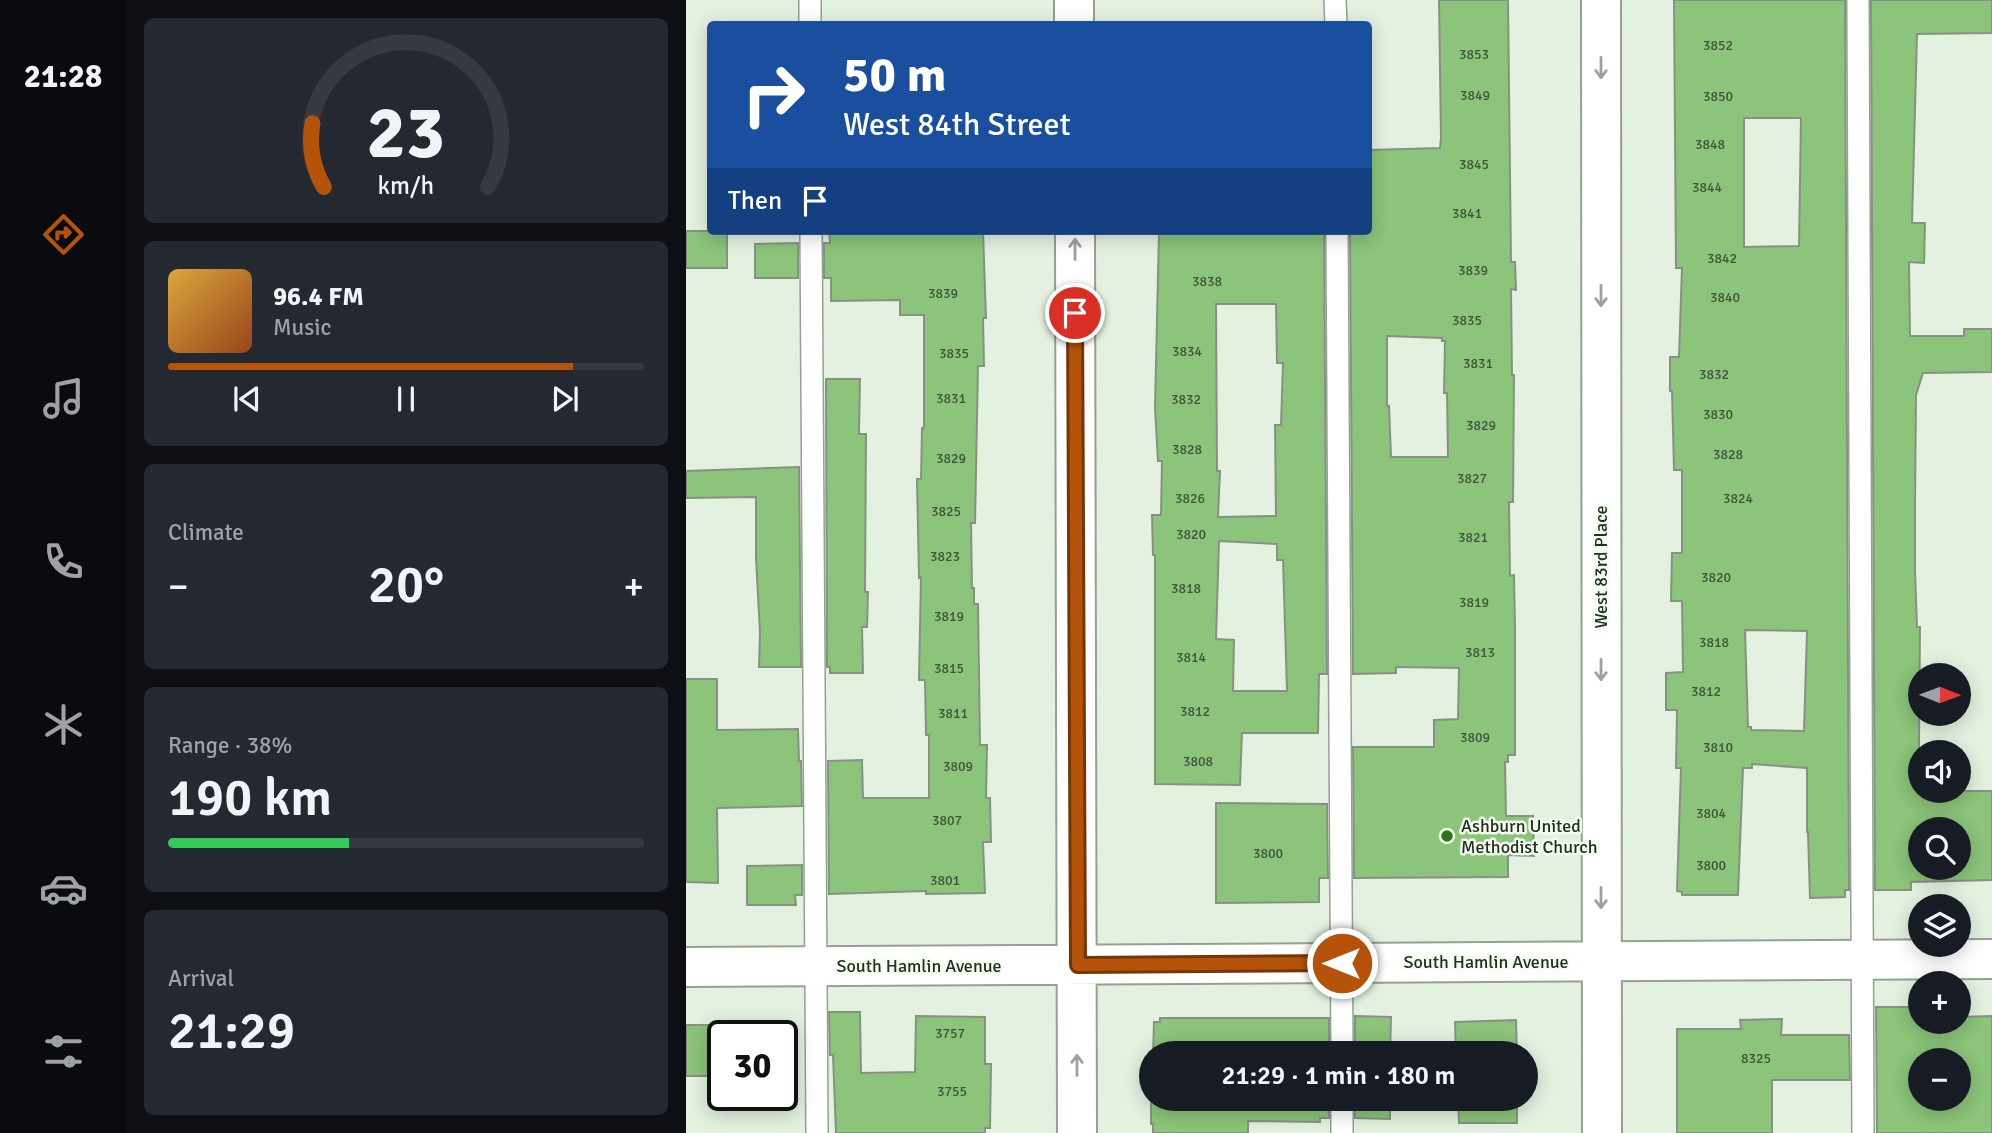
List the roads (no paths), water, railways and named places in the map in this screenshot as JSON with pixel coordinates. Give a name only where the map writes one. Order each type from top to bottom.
[{"type":"street","points":[[1074,0],[1074,21]]},
{"type":"street","name":"West 83rd Place","points":[[1601,0],[1602,1133]]},
{"type":"street","points":[[1075,235],[1077,1133]]},
{"type":"street","name":"South Hamlin Avenue","points":[[686,967],[1992,959]]},
{"type":"lane","points":[[810,0],[810,21]]},
{"type":"lane","points":[[1335,0],[1336,21]]},
{"type":"lane","points":[[1858,0],[1863,1133]]},
{"type":"lane","points":[[811,235],[817,1133]]},
{"type":"lane","points":[[1337,235],[1342,1041]]},
{"type":"lane","points":[[1342,1111],[1342,1133]]},
{"type":"place","name":"Ashburn United Methodist Church","points":[[1447,836]]}]
